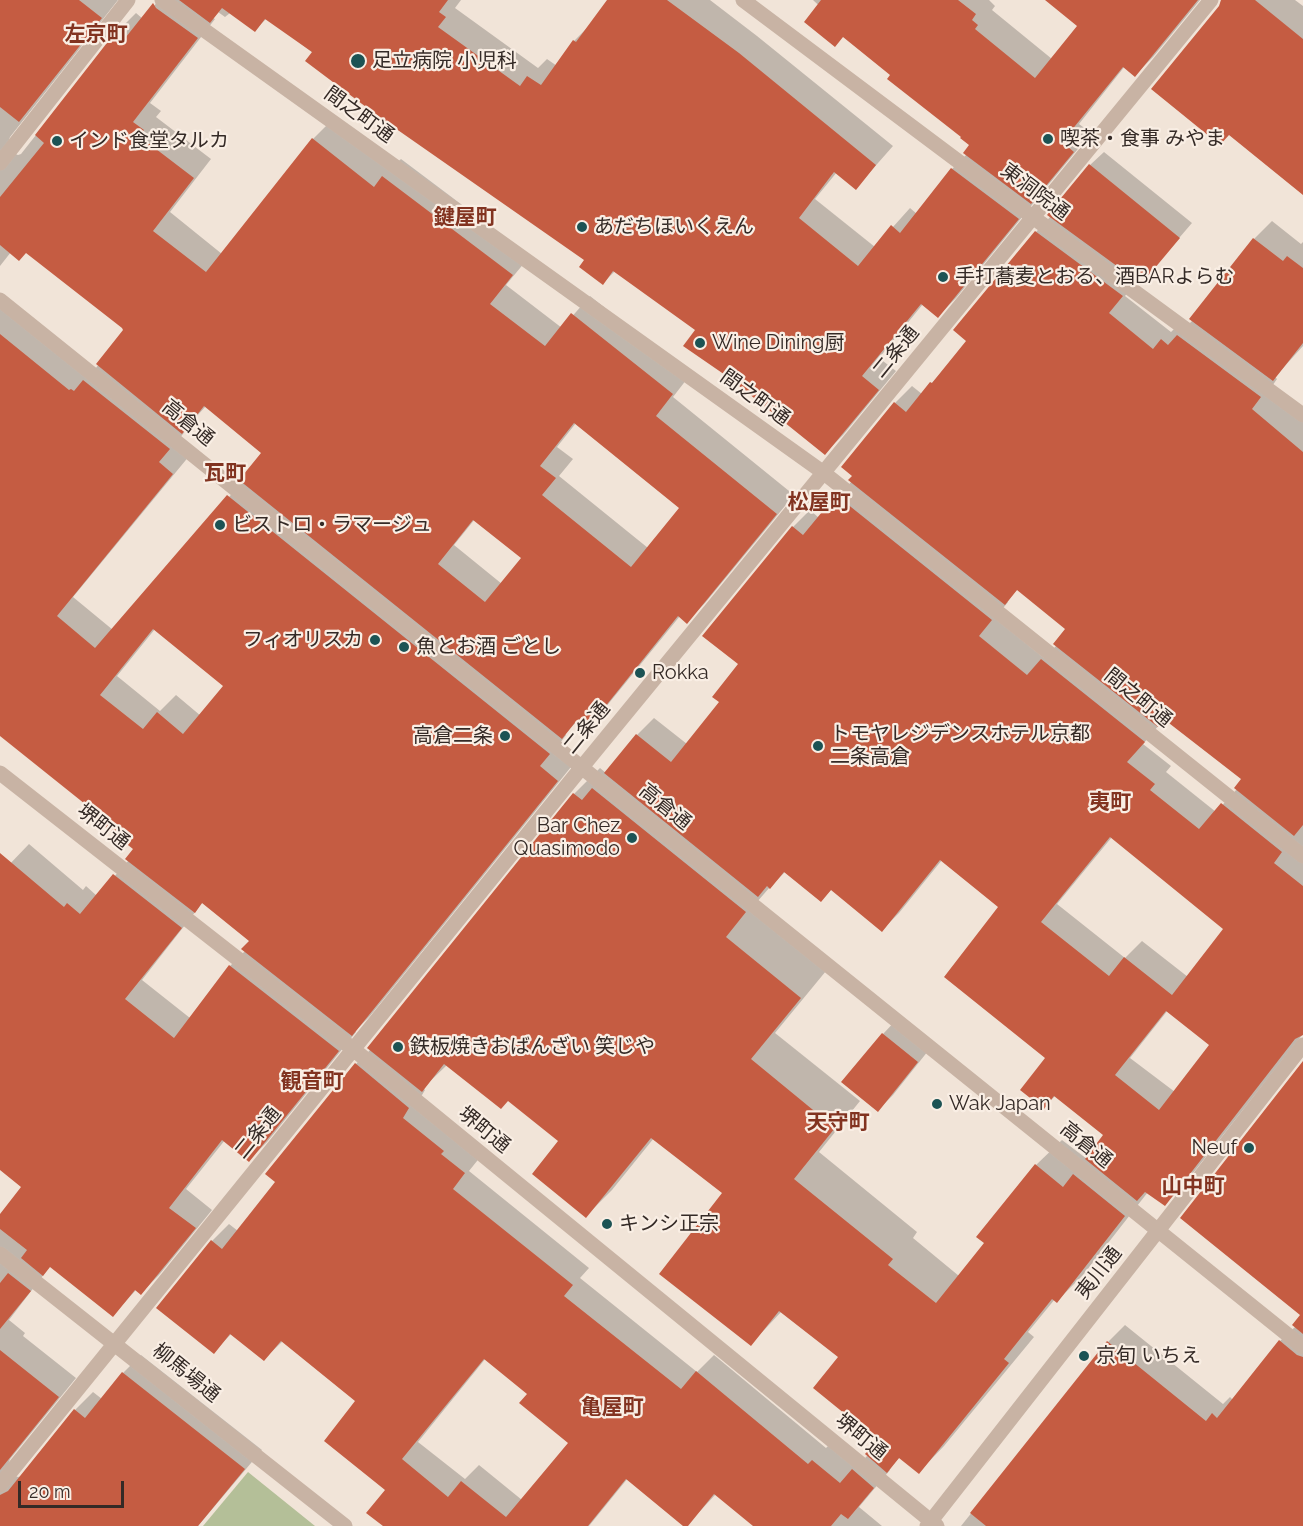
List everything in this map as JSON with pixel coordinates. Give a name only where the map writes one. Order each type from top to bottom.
[{"type":"street","points":[[0,163],[128,0]]},
{"type":"street","name":"間之町通","points":[[162,0],[824,473],[1303,856]]},
{"type":"street","name":"東洞院通","points":[[743,0],[1034,218],[1303,415]]},
{"type":"street","name":"二条通","points":[[0,1485],[582,767],[1211,0]]},
{"type":"street","name":"高倉通","points":[[0,300],[1303,1347]]},
{"type":"street","name":"堺町通","points":[[0,773],[353,1049],[932,1524]]},
{"type":"street","name":"夷川通","points":[[932,1524],[1303,1045]]},
{"type":"street","name":"柳馬場通","points":[[0,1254],[345,1526]]},
{"type":"green space","points":[[248,1472],[315,1526],[203,1526]]},
{"type":"building","points":[[0,0],[79,0],[102,18],[19,122],[0,107]]},
{"type":"building","points":[[179,0],[448,0],[439,12],[446,17],[438,27],[520,86],[527,76],[541,85],[573,40],[576,42],[607,0],[667,0],[739,53],[876,165],[856,190],[834,172],[799,218],[858,266],[891,225],[900,233],[951,168],[1019,219],[938,318],[921,304],[862,376],[879,390],[825,455],[728,377],[683,346],[695,330],[613,271],[603,285],[579,267],[584,260],[382,119],[305,61],[312,52],[265,19],[255,32],[222,8],[210,23]]},
{"type":"building","points":[[821,0],[958,0],[976,14],[972,20],[978,25],[975,29],[1035,78],[1077,26],[1045,0],[1198,0],[1135,77],[1123,67],[1062,142],[1074,152],[1031,204],[963,153],[969,145],[961,137],[887,79],[890,75],[843,37],[835,47],[804,22]]},
{"type":"building","points":[[1221,0],[1255,0],[1303,39],[1303,195],[1229,135],[1220,145],[1151,89],[1219,6]]},
{"type":"building","points":[[153,3],[156,8],[198,38],[133,122],[144,130],[139,136],[194,178],[153,231],[206,272],[312,138],[374,187],[382,176],[513,275],[490,304],[545,346],[571,313],[673,394],[656,416],[777,514],[687,624],[678,616],[588,728],[577,720],[562,739],[239,480],[261,453],[204,406],[182,434],[96,364],[123,330],[122,328],[26,253],[19,261],[0,245],[0,197],[44,143],[35,135],[117,30],[126,37]],"holes":[[[574,423],[679,508],[631,567],[542,495],[556,478],[540,466]],[[473,520],[521,558],[485,602],[438,564]]]},
{"type":"building","points":[[1089,164],[1180,238],[1149,275],[1144,271],[1136,280],[1047,215]]},
{"type":"building","points":[[1035,231],[1123,296],[1109,313],[1153,349],[1161,339],[1168,345],[1177,335],[1261,397],[1252,409],[1303,452],[1303,825],[1294,836],[1234,788],[1241,779],[1165,720],[1158,727],[1053,644],[1065,629],[1017,590],[1005,605],[848,480],[852,476],[841,467],[894,402],[906,412],[930,382],[932,383],[966,341],[953,330]]},
{"type":"building","points":[[1253,238],[1283,261],[1287,256],[1303,268],[1303,343],[1273,381],[1189,319]]},
{"type":"building","points":[[0,334],[69,390],[74,391],[83,380],[170,449],[159,462],[173,474],[57,616],[95,648],[227,495],[550,754],[540,766],[558,781],[352,1036],[241,949],[249,941],[202,903],[195,913],[125,859],[133,849],[95,819],[97,817],[83,806],[85,804],[0,736]],"holes":[[[153,629],[223,686],[183,734],[157,712],[143,729],[100,695]]]},
{"type":"building","points":[[836,495],[992,620],[979,636],[1027,675],[1041,659],[1145,742],[1127,762],[1155,784],[1150,790],[1199,829],[1221,803],[1282,852],[1274,863],[1303,886],[1303,1035],[1295,1039],[1165,1206],[1145,1192],[1137,1201],[1085,1159],[1103,1135],[1054,1096],[1044,1109],[1020,1090],[1045,1058],[944,977],[998,907],[940,860],[882,932],[831,890],[821,902],[784,872],[770,889],[767,886],[758,897],[604,773],[636,734],[671,762],[719,702],[712,697],[738,664],[702,636],[792,526],[803,535]],"holes":[[[1110,837],[1223,929],[1172,995],[1124,957],[1109,976],[1041,922]],[[1166,1011],[1209,1045],[1159,1110],[1115,1075]]]},
{"type":"building","points":[[592,788],[746,912],[726,937],[801,998],[751,1059],[835,1128],[794,1179],[893,1259],[888,1265],[936,1303],[984,1243],[976,1237],[1035,1164],[1063,1187],[1073,1174],[1125,1216],[1057,1303],[1052,1299],[1004,1359],[1009,1363],[919,1474],[899,1458],[887,1473],[865,1454],[877,1440],[813,1388],[838,1357],[779,1311],[751,1346],[659,1274],[722,1193],[651,1138],[586,1218],[532,1174],[558,1141],[508,1101],[501,1109],[444,1064],[422,1092],[367,1048],[573,793],[582,800]]},
{"type":"building","points":[[0,853],[64,907],[67,903],[80,914],[113,874],[182,928],[125,999],[174,1038],[229,965],[339,1051],[249,1162],[222,1140],[169,1208],[196,1228],[141,1295],[135,1290],[113,1317],[50,1267],[43,1276],[21,1258],[27,1250],[0,1229],[0,1214],[21,1187],[0,1170]]},
{"type":"building","points":[[882,1033],[918,1062],[878,1112],[841,1082]]},
{"type":"building","points":[[1303,1061],[1303,1334],[1292,1325],[1300,1315],[1180,1218]]},
{"type":"building","points":[[355,1063],[409,1108],[403,1118],[444,1151],[441,1154],[465,1173],[453,1189],[573,1285],[564,1296],[681,1389],[696,1371],[808,1464],[812,1460],[840,1483],[852,1469],[874,1488],[848,1519],[841,1514],[831,1526],[753,1526],[714,1494],[688,1526],[683,1526],[626,1479],[588,1526],[383,1526],[366,1513],[385,1490],[324,1441],[355,1401],[281,1341],[264,1361],[230,1334],[214,1354],[156,1308],[211,1240],[222,1249],[275,1182],[265,1174]],"holes":[[[484,1359],[527,1394],[519,1403],[568,1443],[506,1517],[461,1481],[448,1497],[402,1459]]]},
{"type":"building","points":[[8,1273],[31,1291],[0,1329],[0,1283]]},
{"type":"building","points":[[1279,1340],[1297,1355],[1303,1357],[1303,1526],[986,1526],[970,1513],[1107,1341],[1206,1421],[1212,1413],[1217,1418]]},
{"type":"building","points":[[0,1350],[59,1397],[0,1470]]},
{"type":"building","points":[[122,1372],[245,1469],[198,1526],[0,1526],[0,1495],[8,1491],[74,1409],[85,1418]]},
{"type":"place","name":"足立病院 小児科","points":[[358,61]]},
{"type":"place","name":"喫茶・食事 みやま","points":[[1048,139]]},
{"type":"place","name":"インド食堂タルカ","points":[[57,141]]},
{"type":"place","name":"あだちほいくえん","points":[[582,227]]},
{"type":"place","name":"手打蕎麦とおる、酒BARよらむ","points":[[943,277]]},
{"type":"place","name":"Wine Dining厨","points":[[700,343]]},
{"type":"place","name":"ビストロ・ラマージュ","points":[[220,525]]},
{"type":"place","name":"フィオリスカ","points":[[375,640]]},
{"type":"place","name":"魚とお酒 ごとし","points":[[404,647]]},
{"type":"place","name":"Rokka","points":[[640,673]]},
{"type":"place","name":"高倉二条","points":[[505,736]]},
{"type":"place","name":"トモヤレジデンスホテル京都 二条高倉","points":[[818,746]]},
{"type":"place","name":"Bar Chez Quasimodo","points":[[632,838]]},
{"type":"place","name":"鉄板焼きおばんざい 笑じや","points":[[398,1047]]},
{"type":"place","name":"Wak Japan","points":[[937,1104]]},
{"type":"place","name":"Neuf","points":[[1249,1148]]},
{"type":"place","name":"キンシ正宗","points":[[607,1224]]},
{"type":"place","name":"京旬 いちえ","points":[[1084,1356]]},
{"type":"district","name":"左京町","points":[[96,35]]},
{"type":"district","name":"鍵屋町","points":[[465,218]]},
{"type":"district","name":"瓦町","points":[[225,474]]},
{"type":"district","name":"松屋町","points":[[819,503]]},
{"type":"district","name":"夷町","points":[[1110,803]]},
{"type":"district","name":"観音町","points":[[312,1082]]},
{"type":"district","name":"天守町","points":[[838,1123]]},
{"type":"district","name":"山中町","points":[[1193,1187]]},
{"type":"district","name":"亀屋町","points":[[612,1408]]}]
